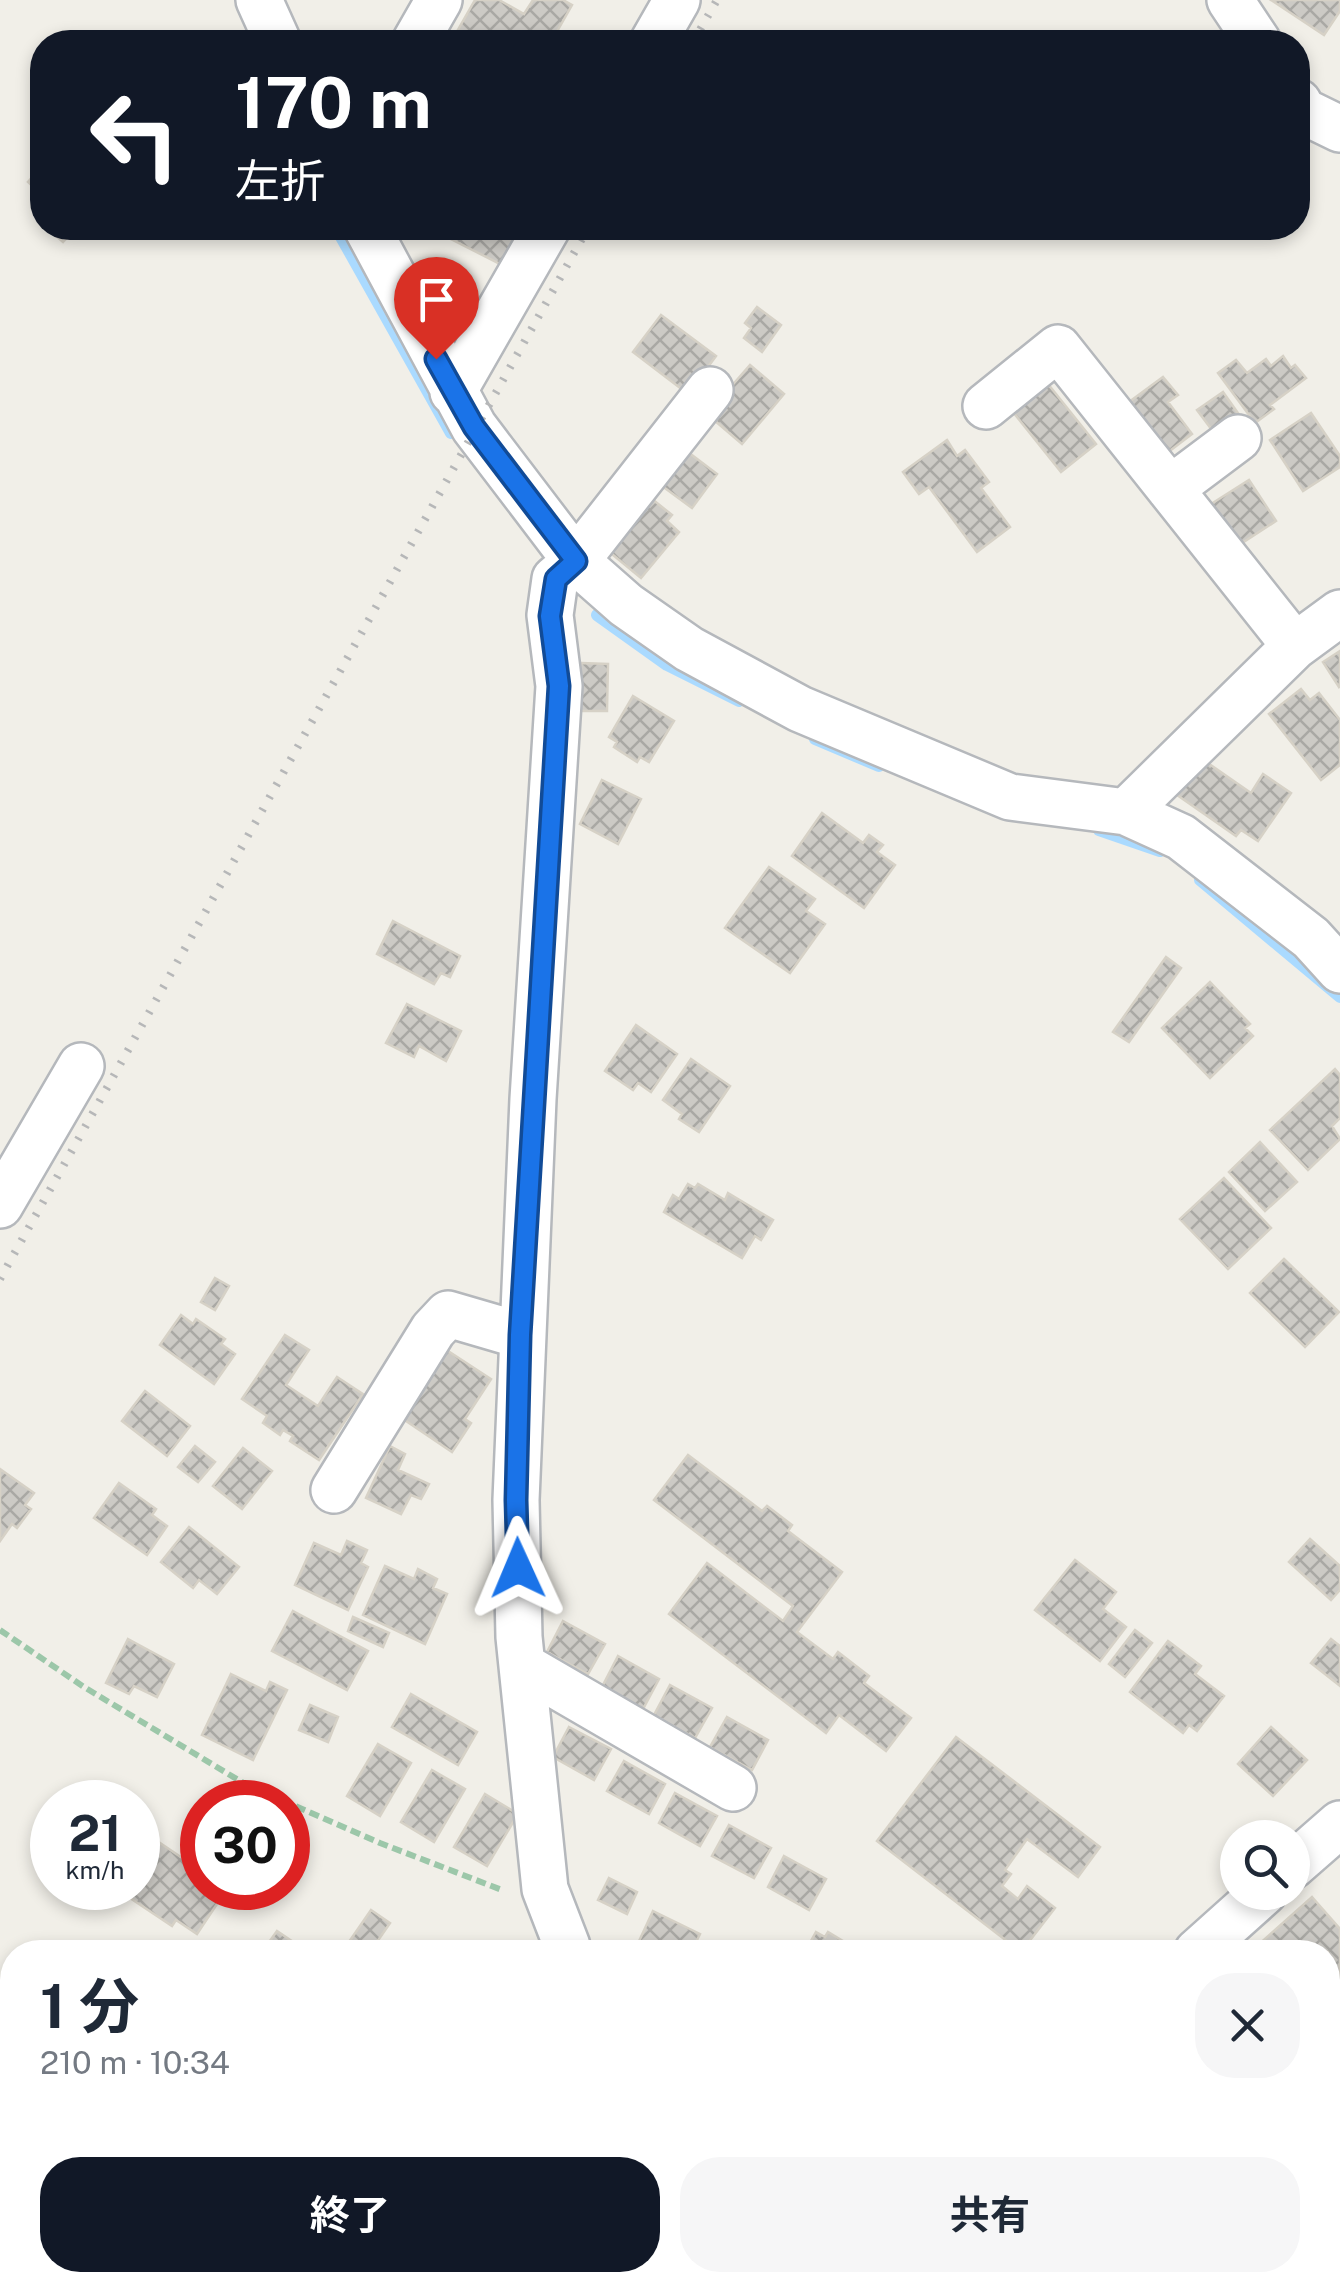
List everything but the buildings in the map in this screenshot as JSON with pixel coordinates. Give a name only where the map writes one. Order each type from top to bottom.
[{"type":"street","points":[[258,0],[272,30]]},
{"type":"street","points":[[421,30],[438,0]]},
{"type":"street","points":[[660,30],[677,0]]},
{"type":"street","points":[[1230,0],[1250,30]]},
{"type":"street","points":[[1310,114],[1340,129]]},
{"type":"street","points":[[373,240],[474,427],[576,561],[626,605],[689,650],[800,709],[1010,797],[1126,812],[1181,837],[1311,938],[1340,970]]},
{"type":"street","points":[[453,392],[540,240]]},
{"type":"street","points":[[986,406],[1058,348],[1295,646]]},
{"type":"street","points":[[565,1940],[545,1889],[522,1666],[516,1500],[520,1335],[559,686],[550,616],[556,579],[576,561],[710,390]]},
{"type":"street","points":[[1170,489],[1238,438]]},
{"type":"street","points":[[1126,812],[1295,646],[1340,613]]},
{"type":"street","points":[[0,1204],[80,1066]]},
{"type":"street","points":[[334,1490],[432,1330],[448,1314],[520,1335]]},
{"type":"street","points":[[522,1666],[733,1788]]},
{"type":"street","points":[[1310,1850],[1340,1824]]},
{"type":"street","points":[[1210,1940],[1244,1910]]},
{"type":"path","points":[[0,1630],[84,1687],[245,1784],[380,1843],[522,1898],[545,1889]]},
{"type":"waterway","points":[[343,240],[451,433]]},
{"type":"waterway","points":[[597,615],[667,665],[739,701]]},
{"type":"waterway","points":[[815,739],[879,766]]},
{"type":"waterway","points":[[1099,830],[1160,851]]},
{"type":"waterway","points":[[1200,880],[1340,997]]},
{"type":"railway","points":[[700,30],[717,0]]},
{"type":"railway","points":[[0,1279],[581,240]]},
{"type":"route","points":[[436,359],[474,427],[576,561],[556,579],[550,616],[559,686],[520,1335],[518,1568]]}]
